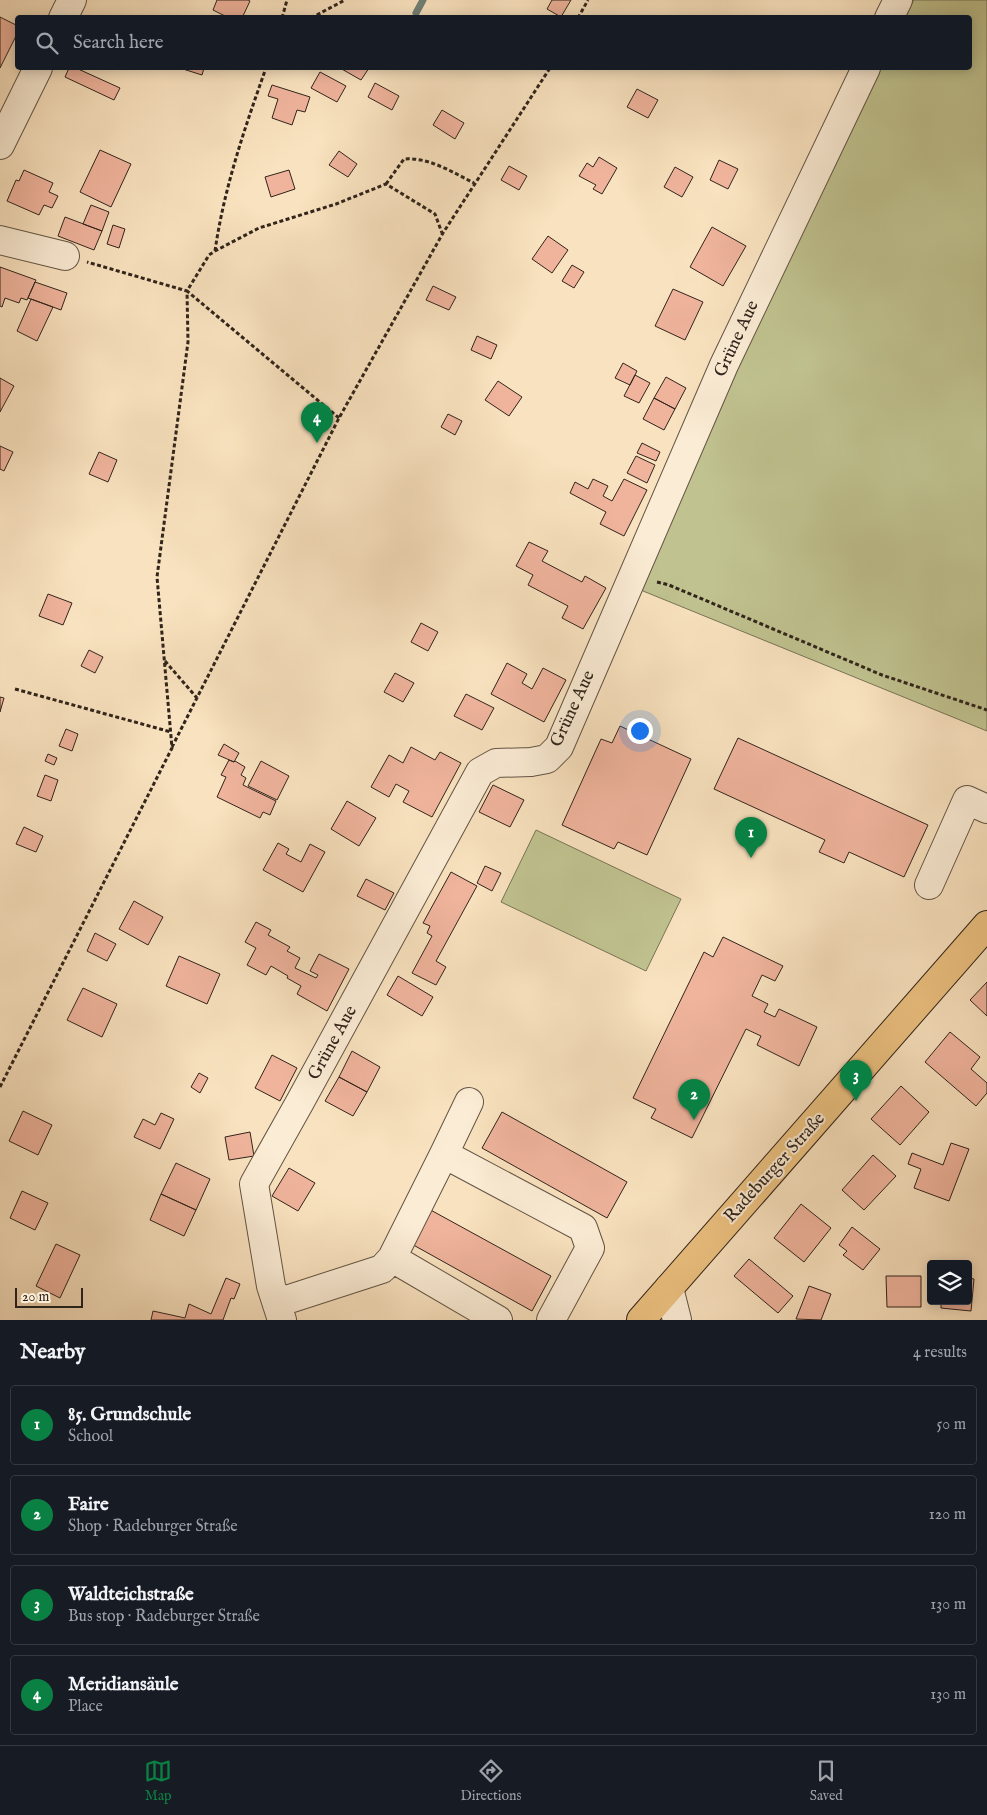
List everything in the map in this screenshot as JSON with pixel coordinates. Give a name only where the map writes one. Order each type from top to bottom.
[{"type":"main road","name":"Radeburger Straße","points":[[641,1320],[987,925]]},
{"type":"street","points":[[64,15],[72,0]]},
{"type":"street","points":[[891,15],[898,0]]},
{"type":"street","points":[[0,145],[37,70]]},
{"type":"street","name":"Grüne Aue","points":[[279,1312],[271,1286],[254,1184],[480,772],[496,763],[531,762],[547,759],[559,747],[724,365],[865,70]]},
{"type":"street","points":[[0,240],[65,256]]},
{"type":"street","points":[[929,885],[967,800],[987,809]]},
{"type":"street","points":[[279,1312],[382,1268],[392,1258],[469,1102]]},
{"type":"street","points":[[444,1154],[583,1228],[590,1248],[551,1320]]},
{"type":"street","points":[[392,1258],[498,1320]]},
{"type":"street","points":[[669,1288],[677,1320]]},
{"type":"path","points":[[283,15],[287,0]]},
{"type":"path","points":[[317,15],[345,0]]},
{"type":"path","points":[[580,15],[588,0]]},
{"type":"path","points":[[215,251],[220,214],[265,70]]},
{"type":"path","points":[[0,1087],[339,418],[443,233],[549,70]]},
{"type":"path","points":[[172,748],[156,577],[188,342],[187,291],[209,255],[215,251],[259,228],[336,204],[386,184],[404,159],[416,158],[440,166],[474,183]]},
{"type":"path","points":[[386,184],[435,214],[443,233]]},
{"type":"path","points":[[65,256],[187,291],[339,418]]},
{"type":"path","points":[[631,579],[648,580],[669,585],[882,675],[987,710]]},
{"type":"path","points":[[164,659],[197,698]]},
{"type":"path","points":[[15,689],[170,732]]},
{"type":"green space","points":[[914,0],[987,0],[987,731],[643,591],[639,583],[767,292],[879,70],[972,70],[972,15],[906,15]]},
{"type":"green space","points":[[536,830],[681,899],[646,971],[501,902]]},
{"type":"building","points":[[217,0],[250,1],[243,15],[223,15],[213,10]]},
{"type":"building","points":[[552,0],[571,0],[562,15],[558,15],[547,9]]},
{"type":"building","points":[[0,17],[15,24],[15,38],[0,68]]},
{"type":"building","points":[[68,70],[80,70],[120,88],[114,100],[65,77]]},
{"type":"building","points":[[186,70],[203,70],[202,75]]},
{"type":"building","points":[[344,70],[368,70],[361,80]]},
{"type":"building","points":[[320,72],[346,86],[337,102],[311,88]]},
{"type":"building","points":[[375,83],[399,96],[392,110],[368,97]]},
{"type":"building","points":[[272,85],[310,97],[305,112],[297,110],[292,125],[272,118],[278,99],[268,96]]},
{"type":"building","points":[[637,89],[658,100],[648,118],[627,107]]},
{"type":"building","points":[[442,110],[464,123],[455,139],[433,125]]},
{"type":"building","points":[[100,150],[131,164],[111,207],[80,192]]},
{"type":"building","points":[[339,151],[357,164],[348,177],[329,165]]},
{"type":"building","points":[[599,157],[617,168],[602,194],[593,189],[596,185],[579,176],[587,163],[593,167]]},
{"type":"building","points":[[719,160],[738,169],[728,189],[710,180]]},
{"type":"building","points":[[509,166],[527,176],[519,190],[501,180]]},
{"type":"building","points":[[675,167],[693,177],[682,197],[664,187]]},
{"type":"building","points":[[24,170],[53,183],[49,192],[58,196],[52,208],[44,205],[39,215],[7,201],[16,180],[19,181]]},
{"type":"building","points":[[289,170],[295,189],[271,197],[265,177]]},
{"type":"building","points":[[91,205],[109,212],[102,231],[83,224]]},
{"type":"building","points":[[65,217],[102,231],[94,250],[58,236]]},
{"type":"building","points":[[113,225],[125,229],[119,248],[107,244]]},
{"type":"building","points":[[712,227],[746,246],[723,286],[690,267]]},
{"type":"building","points":[[548,236],[568,250],[552,273],[532,259]]},
{"type":"building","points":[[572,265],[584,272],[574,288],[562,281]]},
{"type":"building","points":[[0,267],[36,280],[27,300],[21,298],[19,303],[5,298],[2,307],[0,306]]},
{"type":"building","points":[[35,282],[67,293],[61,310],[28,298]]},
{"type":"building","points":[[433,286],[456,297],[449,310],[426,300]]},
{"type":"building","points":[[673,289],[703,302],[685,340],[655,326]]},
{"type":"building","points":[[31,299],[53,307],[37,341],[17,331]]},
{"type":"building","points":[[477,336],[497,345],[491,359],[471,350]]},
{"type":"building","points":[[623,363],[637,371],[630,385],[615,378]]},
{"type":"building","points":[[635,375],[650,383],[639,403],[624,396]]},
{"type":"building","points":[[666,377],[686,388],[675,409],[654,398]]},
{"type":"building","points":[[0,378],[14,386],[0,412]]},
{"type":"building","points":[[498,381],[522,397],[509,416],[485,400]]},
{"type":"building","points":[[654,398],[675,409],[664,430],[643,419]]},
{"type":"building","points":[[448,414],[462,421],[455,435],[441,427]]},
{"type":"building","points":[[642,443],[660,452],[656,461],[637,453]]},
{"type":"building","points":[[0,446],[13,452],[4,471],[0,469]]},
{"type":"building","points":[[99,452],[117,460],[108,482],[89,474]]},
{"type":"building","points":[[636,456],[655,465],[647,483],[627,473]]},
{"type":"building","points":[[593,479],[608,486],[603,496],[612,501],[624,479],[647,490],[624,536],[600,524],[606,512],[570,493],[575,482],[588,489]]},
{"type":"building","points":[[529,542],[548,551],[542,561],[582,582],[585,576],[606,588],[583,629],[562,618],[568,606],[528,585],[533,575],[516,566]]},
{"type":"building","points":[[48,594],[72,603],[63,625],[39,616]]},
{"type":"building","points":[[421,623],[438,632],[428,651],[411,642]]},
{"type":"building","points":[[89,650],[103,657],[95,673],[81,666]]},
{"type":"building","points":[[507,663],[527,674],[522,683],[532,689],[543,668],[566,680],[544,722],[491,694]]},
{"type":"building","points":[[395,673],[414,683],[403,702],[384,692]]},
{"type":"building","points":[[466,694],[494,708],[482,730],[454,716]]},
{"type":"building","points":[[0,697],[4,698],[0,712]]},
{"type":"building","points":[[620,726],[691,759],[647,855],[618,842],[614,849],[562,825],[601,739],[612,743]]},
{"type":"building","points":[[66,729],[78,734],[72,751],[59,746]]},
{"type":"building","points":[[738,738],[928,825],[904,877],[849,852],[844,863],[819,852],[825,840],[714,789]]},
{"type":"building","points":[[224,744],[239,753],[234,762],[218,755]]},
{"type":"building","points":[[411,747],[435,760],[440,752],[461,763],[432,817],[403,802],[409,791],[396,784],[389,797],[371,787],[389,755],[403,763]]},
{"type":"building","points":[[48,754],[57,758],[54,765],[45,761]]},
{"type":"building","points":[[229,760],[245,767],[241,775],[246,778],[243,785],[276,801],[270,815],[263,812],[260,818],[217,797],[226,777],[221,775]]},
{"type":"building","points":[[261,761],[289,776],[277,800],[248,786]]},
{"type":"building","points":[[45,775],[58,780],[51,801],[37,796]]},
{"type":"building","points":[[493,785],[524,800],[510,827],[479,812]]},
{"type":"building","points":[[347,801],[376,818],[359,846],[331,829]]},
{"type":"building","points":[[24,827],[43,836],[36,852],[16,844]]},
{"type":"building","points":[[278,843],[289,849],[286,854],[301,862],[310,844],[325,852],[303,892],[263,870]]},
{"type":"building","points":[[485,866],[501,873],[492,891],[477,883]]},
{"type":"building","points":[[451,872],[477,886],[436,961],[446,967],[436,985],[412,973],[432,936],[427,933],[430,926],[423,923]]},
{"type":"building","points":[[366,879],[394,893],[385,910],[357,896]]},
{"type":"building","points":[[134,901],[163,917],[148,945],[119,929]]},
{"type":"building","points":[[256,922],[271,930],[268,935],[290,947],[287,951],[300,958],[295,968],[316,978],[318,975],[310,971],[319,954],[349,969],[327,1011],[297,994],[301,986],[271,966],[266,975],[247,965],[256,948],[245,942]]},
{"type":"building","points":[[95,933],[116,944],[107,961],[87,951]]},
{"type":"building","points":[[723,937],[783,966],[775,981],[762,975],[752,996],[768,1004],[764,1012],[775,1017],[779,1009],[817,1027],[799,1066],[757,1045],[761,1036],[746,1029],[692,1138],[651,1118],[656,1109],[633,1098],[704,952],[713,957]]},
{"type":"building","points":[[179,956],[220,974],[207,1004],[166,986]]},
{"type":"building","points":[[398,976],[433,997],[422,1016],[387,995]]},
{"type":"building","points":[[987,982],[987,1016],[970,1000]]},
{"type":"building","points":[[83,988],[117,1004],[102,1037],[67,1020]]},
{"type":"building","points":[[950,1032],[980,1057],[971,1069],[987,1083],[987,1093],[976,1106],[925,1062]]},
{"type":"building","points":[[352,1051],[380,1067],[367,1092],[339,1077]]},
{"type":"building","points":[[272,1055],[297,1068],[280,1101],[255,1088]]},
{"type":"building","points":[[199,1073],[208,1078],[200,1093],[191,1087]]},
{"type":"building","points":[[339,1077],[367,1092],[353,1116],[325,1101]]},
{"type":"building","points":[[901,1086],[929,1112],[900,1145],[871,1119]]},
{"type":"building","points":[[23,1111],[52,1125],[38,1155],[9,1141]]},
{"type":"building","points":[[502,1112],[627,1182],[607,1218],[482,1148]]},
{"type":"building","points":[[161,1113],[174,1119],[160,1149],[134,1137],[143,1119],[155,1125]]},
{"type":"building","points":[[250,1132],[254,1156],[229,1160],[225,1137]]},
{"type":"building","points":[[951,1143],[969,1149],[949,1201],[914,1188],[921,1169],[908,1164],[912,1153],[943,1165]]},
{"type":"building","points":[[873,1155],[896,1176],[864,1210],[842,1190]]},
{"type":"building","points":[[176,1163],[210,1179],[196,1210],[161,1194]]},
{"type":"building","points":[[289,1168],[315,1183],[298,1211],[272,1196]]},
{"type":"building","points":[[22,1191],[48,1203],[35,1230],[10,1218]]},
{"type":"building","points":[[161,1194],[196,1210],[184,1236],[150,1220]]},
{"type":"building","points":[[801,1204],[831,1228],[804,1262],[774,1238]]},
{"type":"building","points":[[427,1208],[551,1276],[532,1311],[408,1242]]},
{"type":"building","points":[[852,1227],[880,1249],[863,1270],[843,1255],[847,1251],[839,1245]]},
{"type":"building","points":[[56,1244],[80,1255],[60,1298],[36,1286]]},
{"type":"building","points":[[749,1259],[793,1296],[778,1313],[734,1276]]},
{"type":"building","points":[[886,1276],[921,1276],[921,1307],[887,1307]]},
{"type":"building","points":[[226,1278],[240,1284],[234,1299],[231,1298],[223,1320],[151,1320],[153,1311],[185,1318],[189,1304],[211,1314]]},
{"type":"building","points":[[972,1279],[974,1279],[972,1300]]},
{"type":"building","points":[[809,1286],[831,1294],[821,1320],[796,1319]]},
{"type":"building","points":[[941,1305],[972,1305],[971,1311],[941,1308]]},
{"type":"waterway","points":[[416,13],[423,0]]},
{"type":"place","name":"Meridiansäule","points":[[317,443]]},
{"type":"place","name":"85. Grundschule","points":[[751,858]]},
{"type":"place","name":"Waldteichstraße","points":[[856,1101]]},
{"type":"place","name":"Faire","points":[[694,1120]]}]
